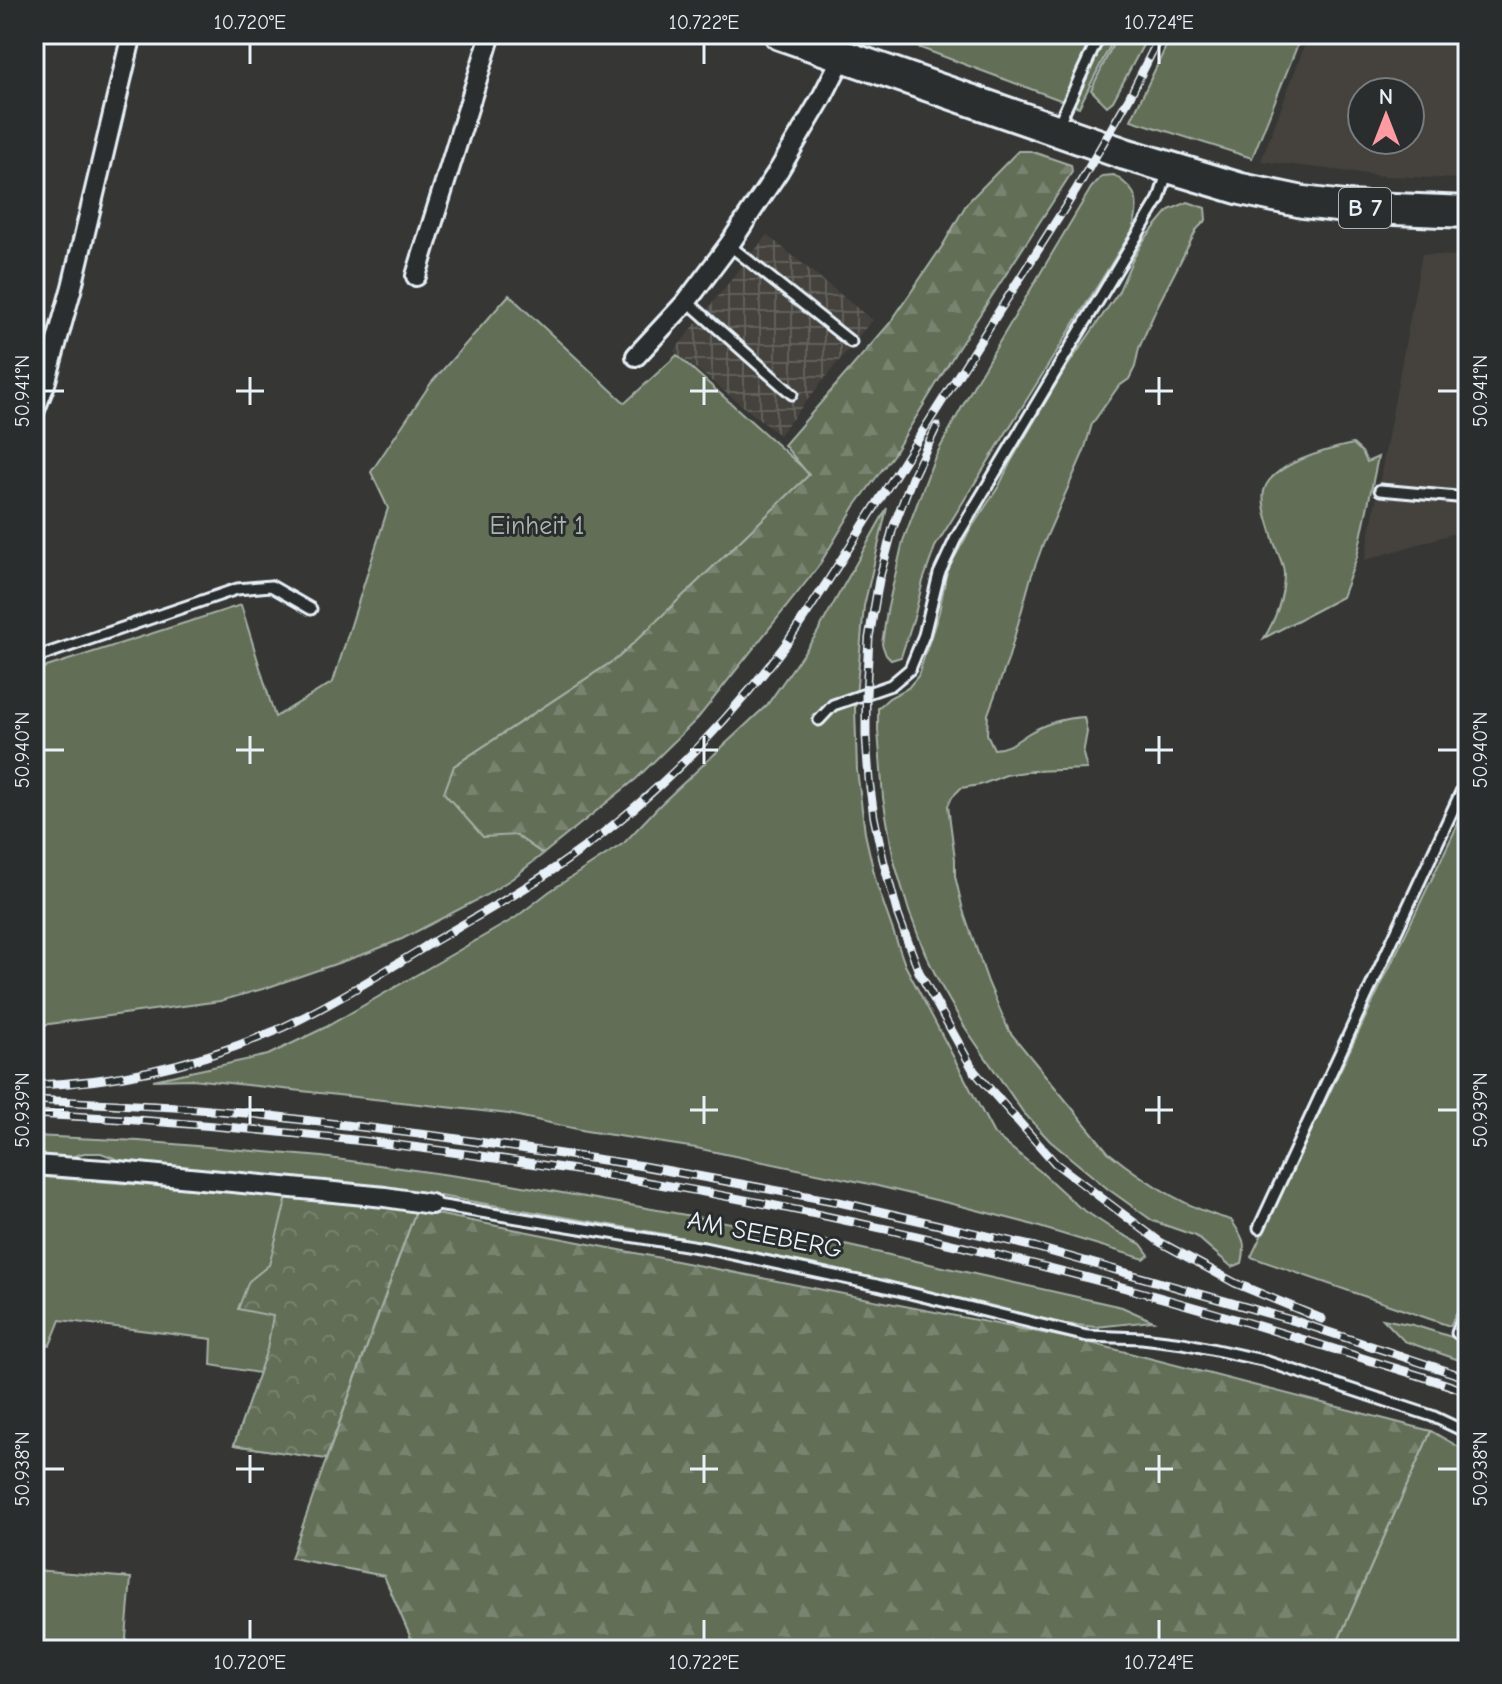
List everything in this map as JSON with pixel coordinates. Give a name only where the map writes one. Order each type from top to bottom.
[{"type":"main road","name":"B 7","points":[[780,34],[1169,168],[1263,194],[1303,202],[1468,212]]},
{"type":"street","points":[[34,412],[72,287],[132,34]]},
{"type":"street","points":[[416,276],[491,34]]},
{"type":"street","points":[[636,356],[687,301],[729,245],[779,170],[843,56]]},
{"type":"street","name":"AM SEEBERG","points":[[34,1165],[385,1197],[431,1204]]},
{"type":"lane","points":[[1055,130],[1100,34]]},
{"type":"lane","points":[[819,720],[833,705],[891,685],[910,669],[924,635],[939,574],[956,538],[1159,199],[1169,168]]},
{"type":"lane","points":[[729,245],[851,342]]},
{"type":"lane","points":[[687,301],[792,394]]},
{"type":"lane","points":[[1380,490],[1468,498]]},
{"type":"lane","points":[[34,658],[237,589],[271,586],[311,609]]},
{"type":"lane","points":[[1259,1228],[1468,777]]},
{"type":"lane","name":"AM SEEBERG","points":[[431,1204],[704,1248],[877,1285],[1087,1336],[1183,1343],[1248,1357],[1432,1416],[1468,1433]]},
{"type":"lane","points":[[1457,1333],[1468,1306]]},
{"type":"shaded area","points":[[1309,34],[1468,34],[1468,179],[1384,176],[1261,161]]},
{"type":"shaded area","points":[[767,235],[872,320],[779,435],[674,351]]},
{"type":"shaded area","points":[[1422,254],[1468,257],[1468,529],[1365,560]]},
{"type":"green space","points":[[883,34],[1116,34],[1079,107]]},
{"type":"green space","points":[[1118,34],[1149,34],[1113,101],[1107,106],[1091,90]]},
{"type":"green space","points":[[1172,34],[1302,34],[1252,158],[1131,120]]},
{"type":"green space","points":[[1018,151],[1030,151],[1071,165],[1072,172],[893,455],[855,506],[818,567],[698,718],[636,779],[543,854],[516,835],[483,837],[444,793],[454,766],[619,657],[809,475],[784,445],[890,323],[943,245],[967,203]]},
{"type":"green space","points":[[1114,175],[1128,186],[1136,198],[1133,229],[935,547],[901,657],[891,660],[882,644],[887,611],[903,541],[934,459],[975,383],[1091,188],[1102,176]]},
{"type":"green space","points":[[1188,202],[1205,208],[1206,220],[1197,229],[1157,307],[1129,379],[1118,387],[1092,424],[1084,451],[1031,577],[1008,660],[988,714],[987,734],[994,749],[1009,746],[1049,724],[1084,717],[1087,732],[1083,754],[1087,769],[1006,775],[961,788],[948,806],[955,876],[963,910],[1009,1031],[1108,1152],[1166,1193],[1198,1209],[1231,1220],[1244,1245],[1242,1263],[1232,1267],[1196,1236],[1153,1221],[1050,1141],[1023,1112],[964,1026],[925,953],[894,861],[883,798],[878,730],[878,708],[908,688],[918,676],[939,612],[947,571],[970,530],[999,486],[1062,374],[1118,293],[1143,241],[1169,210]]},
{"type":"green space","name":"Einheit 1","points":[[509,295],[625,403],[677,355],[810,474],[619,657],[454,766],[516,835],[543,854],[513,878],[402,939],[266,988],[220,1001],[34,1026],[34,671],[241,605],[275,717],[333,682],[388,508],[371,472],[431,383]]},
{"type":"green space","points":[[1353,444],[1367,462],[1378,457],[1357,557],[1342,597],[1264,638],[1278,608],[1284,574],[1266,515],[1264,491],[1269,481],[1288,466]]},
{"type":"green space","points":[[887,508],[864,606],[855,708],[857,770],[865,833],[876,882],[905,965],[994,1134],[1079,1207],[1141,1244],[1149,1255],[1144,1259],[1023,1222],[865,1183],[509,1114],[192,1079],[153,1080],[268,1055],[326,1027],[515,918],[550,891],[624,843],[767,705],[816,635]]},
{"type":"green space","points":[[1468,803],[1468,1290],[1450,1326],[1251,1257]]},
{"type":"green space","points":[[34,1136],[139,1141],[322,1157],[506,1183],[809,1237],[1122,1307],[1153,1321],[1096,1327],[1055,1323],[817,1265],[664,1234],[416,1192],[138,1167],[101,1153],[84,1153],[59,1161],[34,1159]]},
{"type":"green space","points":[[34,1176],[416,1210],[326,1459],[234,1445],[259,1373],[211,1365],[212,1339],[60,1320],[50,1345],[34,1343]]},
{"type":"green space","points":[[287,1197],[416,1210],[326,1459],[234,1445],[267,1349],[273,1316],[238,1309],[249,1281],[269,1265]]},
{"type":"green space","points":[[416,1210],[1083,1341],[1431,1431],[1334,1650],[416,1650],[384,1576],[291,1558]]},
{"type":"green space","points":[[1383,1319],[1468,1342],[1468,1363],[1404,1341]]},
{"type":"green space","points":[[1431,1431],[1468,1452],[1468,1650],[1334,1650]]},
{"type":"green space","points":[[34,1570],[131,1578],[125,1650],[34,1650]]},
{"type":"railway","points":[[34,1085],[96,1080],[187,1062],[294,1022],[532,884],[628,813],[685,761],[763,674],[826,584],[1076,190],[1129,98],[1161,34]]},
{"type":"railway","points":[[937,426],[893,528],[879,580],[869,638],[866,695],[866,736],[874,817],[898,915],[919,972],[974,1071],[1055,1163],[1160,1242],[1235,1283],[1322,1319]]},
{"type":"railway","points":[[34,1100],[246,1113],[444,1137],[637,1165],[839,1202],[1035,1247],[1295,1321],[1468,1378]]},
{"type":"railway","points":[[34,1114],[313,1135],[590,1172],[728,1197],[1002,1256],[1137,1291],[1468,1392]]}]
